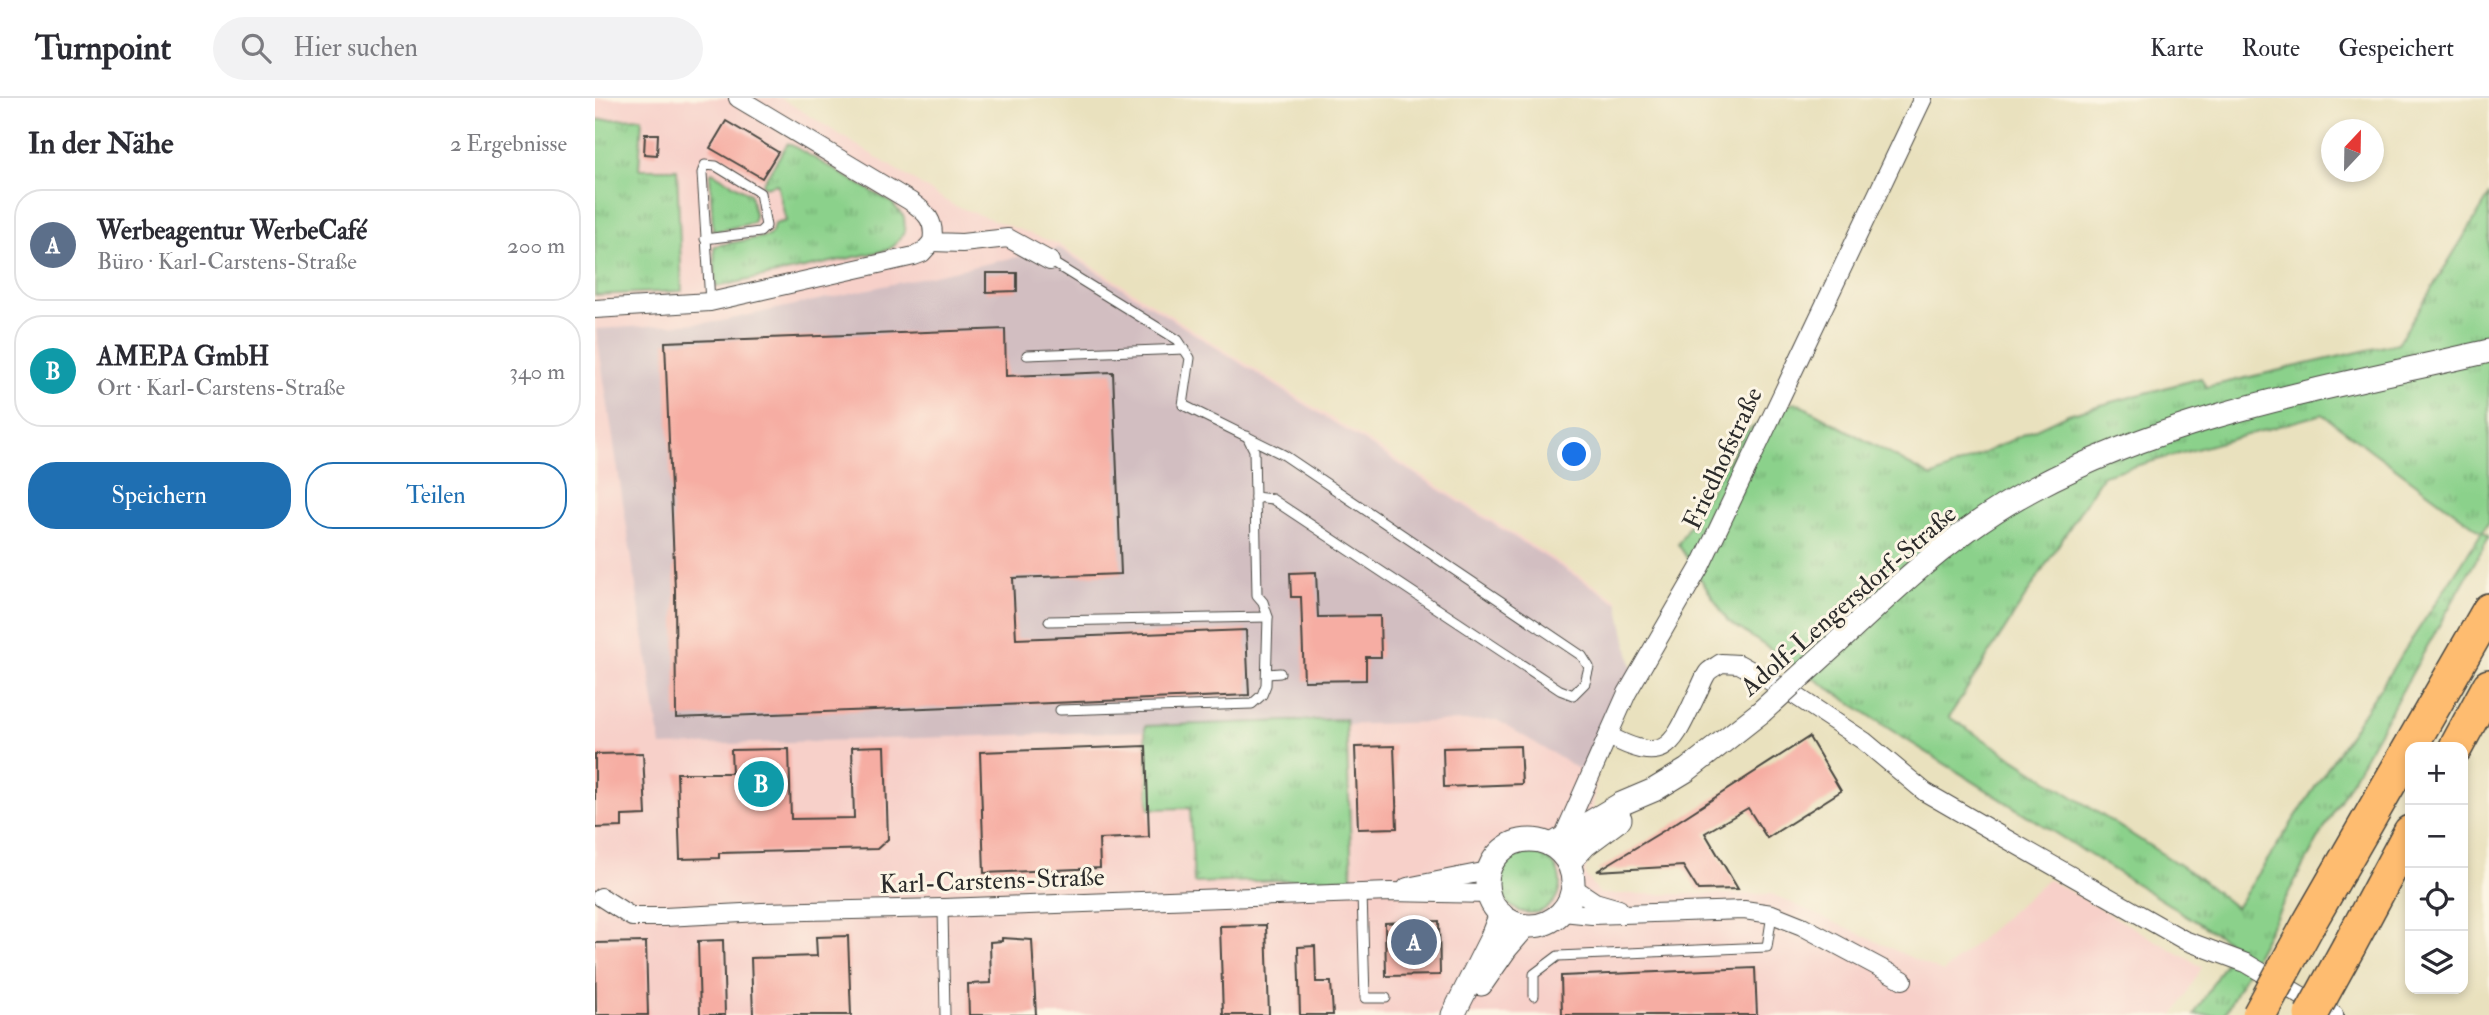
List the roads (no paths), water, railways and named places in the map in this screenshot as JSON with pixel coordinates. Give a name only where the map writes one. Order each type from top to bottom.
[{"type":"highway","points":[[2259,1015],[2489,610]]},
{"type":"highway","points":[[2459,742],[2489,686]]},
{"type":"highway","points":[[2311,1015],[2405,841]]},
{"type":"street","points":[[595,309],[711,302],[914,256],[922,253],[932,242],[933,225],[926,212],[738,98]]},
{"type":"street","name":"Friedhofstraße","points":[[1558,841],[1627,693],[1701,565],[1923,98]]},
{"type":"street","points":[[932,242],[962,243],[1008,238],[1050,261]]},
{"type":"street","name":"Adolf-Lengersdorf-Straße","points":[[1569,862],[1585,845],[1654,790],[1687,770],[1761,712],[1900,584],[1946,547],[1987,517],[2033,489],[2171,429],[2253,405],[2489,351]]},
{"type":"street","points":[[1609,736],[1636,750],[1660,750],[1673,741],[1708,673],[1721,663],[1739,664],[1790,692],[1864,741],[1925,792],[2184,940],[2246,963],[2334,1015]]},
{"type":"street","name":"Adolf-Lengersdorf-Straße","points":[[1558,841],[1621,804],[1654,790]]},
{"type":"street","points":[[1453,1015],[1491,939],[1495,904],[1489,871],[1494,859],[1514,843],[1527,840],[1558,841],[1569,862],[1574,888],[1563,912],[1545,923],[1525,926],[1512,922],[1495,904]]},
{"type":"street","name":"Karl-Carstens-Straße","points":[[1390,892],[1489,871]]},
{"type":"street","points":[[1574,888],[1595,902],[1636,913]]},
{"type":"street","name":"Karl-Carstens-Straße","points":[[601,897],[632,917],[1390,892],[1495,904]]},
{"type":"street","points":[[1563,912],[1592,915],[1744,910],[1772,914],[1802,926],[1903,980]]},
{"type":"street","points":[[1458,1015],[1525,926]]},
{"type":"lane","points":[[705,239],[760,232],[766,226],[760,192],[716,166],[709,165],[705,165],[702,173],[705,239],[711,302]]},
{"type":"lane","points":[[1050,261],[1178,340],[1190,358],[1183,405],[1284,454],[1582,656],[1589,667],[1585,683],[1573,695],[1560,690],[1272,499],[1255,497]]},
{"type":"lane","points":[[1027,355],[1185,349]]},
{"type":"lane","points":[[1060,710],[1252,704],[1262,695],[1267,674],[1268,617],[1263,602],[1257,595],[1254,450],[1247,436]]},
{"type":"lane","points":[[1049,621],[1268,617]]},
{"type":"lane","points":[[1267,674],[1280,673]]},
{"type":"lane","points":[[1362,893],[1365,998],[1386,998]]},
{"type":"lane","points":[[943,908],[945,1015]]},
{"type":"lane","points":[[1534,996],[1534,974],[1558,956],[1767,947],[1772,914]]},
{"type":"place","name":"AMEPA GmbH","points":[[761,784]]},
{"type":"place","name":"Werbeagentur WerbeCafé","points":[[1414,942]]}]
